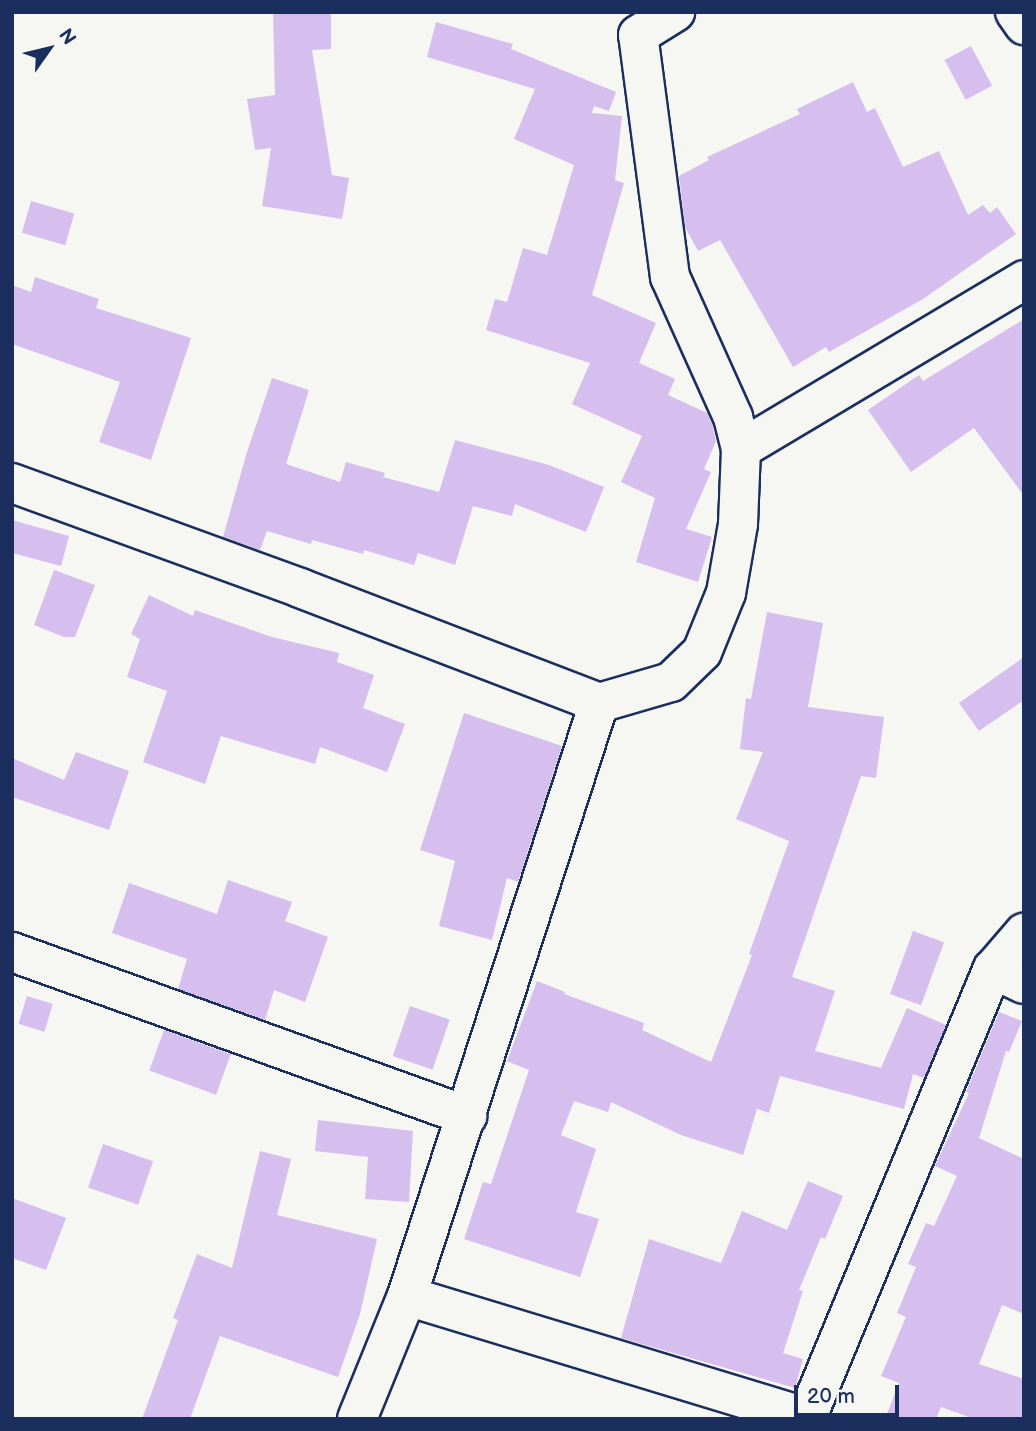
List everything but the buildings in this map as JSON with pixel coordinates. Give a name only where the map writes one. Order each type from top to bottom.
[{"type":"street","points":[[12,483],[300,588],[599,703],[671,682],[702,652],[726,593],[738,524],[741,449],[733,417],[670,277],[637,24],[675,12]]},
{"type":"street","points":[[1016,12],[1024,25]]},
{"type":"street","points":[[741,449],[1024,280]]},
{"type":"street","points":[[357,1419],[407,1296],[599,703]]},
{"type":"street","points":[[407,1296],[810,1418],[1009,977],[1024,933]]},
{"type":"street","points":[[12,952],[467,1116]]}]
